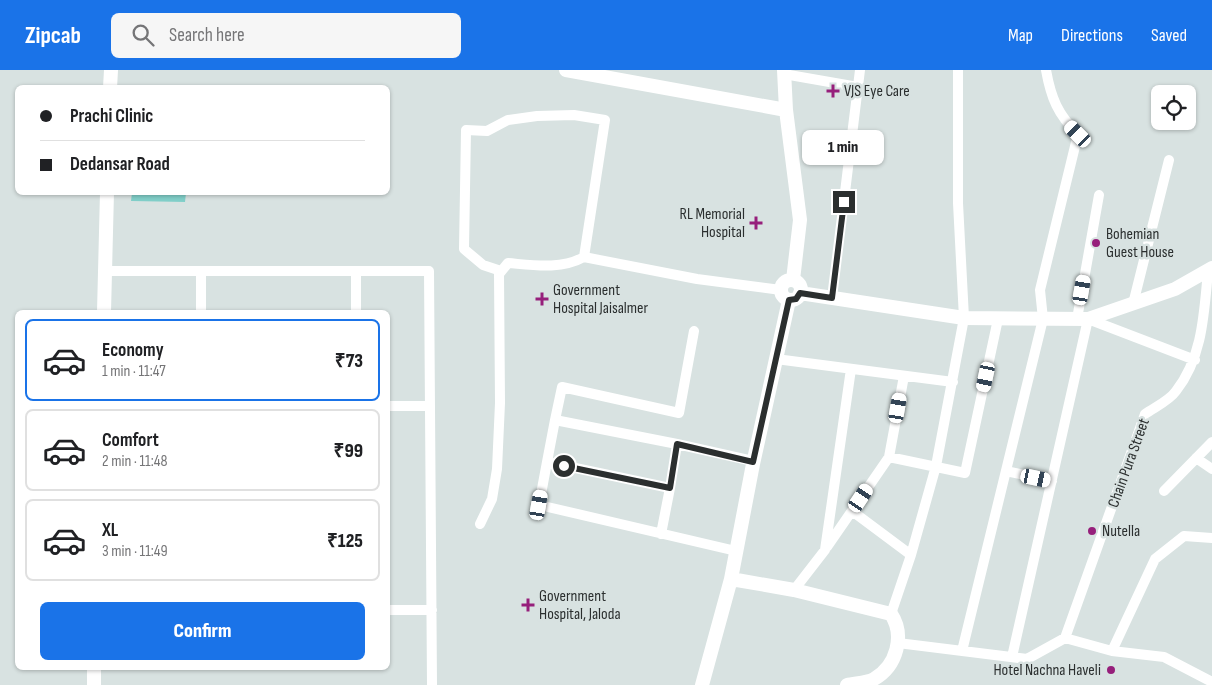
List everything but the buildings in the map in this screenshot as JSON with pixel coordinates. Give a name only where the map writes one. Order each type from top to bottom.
[{"type":"street","points":[[110,70],[110,85]]},
{"type":"street","points":[[566,70],[786,110]]},
{"type":"street","points":[[832,298],[860,70]]},
{"type":"street","points":[[847,685],[874,682],[892,659],[898,644],[899,631],[891,614],[911,555],[936,466],[953,382],[964,318],[958,203],[958,70]]},
{"type":"street","points":[[962,651],[1043,319],[1040,290],[1078,134],[1061,118],[1048,82],[1046,70]]},
{"type":"street","points":[[703,684],[731,579],[753,462],[790,295],[800,287],[793,280],[800,220],[786,110],[784,72],[858,87]]},
{"type":"street","points":[[501,271],[483,265],[464,249],[466,130],[487,131],[508,120],[536,116],[574,115],[605,120],[584,257]]},
{"type":"street","points":[[1133,304],[1169,160]]},
{"type":"street","points":[[104,310],[107,195]]},
{"type":"street","points":[[1012,657],[1052,481],[1082,319],[1099,195]]},
{"type":"street","points":[[480,524],[492,500],[497,469],[501,271],[508,263],[550,266],[576,262],[584,257],[697,280],[790,295],[832,298],[964,318],[998,319],[1082,319],[1175,289],[1210,269]]},
{"type":"street","name":"Chain Pura Street","points":[[1065,638],[1145,414],[1176,393],[1195,360],[1202,328],[1210,269]]},
{"type":"street","points":[[105,271],[429,271],[432,685]]},
{"type":"street","points":[[200,310],[201,271]]},
{"type":"street","points":[[356,271],[356,310]]},
{"type":"street","points":[[889,457],[966,473],[998,319]]},
{"type":"street","points":[[1082,319],[1195,360]]},
{"type":"street","points":[[1202,328],[1212,333]]},
{"type":"street","points":[[694,330],[680,413],[562,387],[539,505],[736,551]]},
{"type":"street","points":[[776,359],[953,382]]},
{"type":"street","points":[[825,550],[851,369]]},
{"type":"street","points":[[794,590],[825,550],[889,457],[904,376]]},
{"type":"street","points":[[390,406],[430,406]]},
{"type":"street","points":[[555,420],[677,444],[753,462]]},
{"type":"street","points":[[1164,491],[1212,442]]},
{"type":"street","points":[[661,534],[677,444]]},
{"type":"street","points":[[1196,458],[1212,469]]},
{"type":"street","points":[[547,462],[670,488]]},
{"type":"street","points":[[1006,471],[1052,481]]},
{"type":"street","points":[[852,511],[911,555]]},
{"type":"street","points":[[1112,651],[1155,559],[1184,536],[1212,538]]},
{"type":"street","points":[[731,579],[794,590],[891,614]]},
{"type":"street","points":[[390,610],[432,610]]},
{"type":"street","points":[[898,644],[1027,659],[1065,638],[1112,651],[1164,657],[1212,682]]},
{"type":"street","points":[[94,670],[94,685]]},
{"type":"shaded area","points":[[132,195],[186,195],[185,202],[131,201]]},
{"type":"place","name":"VJS Eye Care","points":[[833,91]]},
{"type":"place","name":"RL Memorial Hospital","points":[[756,223]]},
{"type":"place","name":"Bohemian Guest House","points":[[1096,243]]},
{"type":"place","name":"Government Hospital Jaisalmer","points":[[542,299]]},
{"type":"place","name":"Nutella","points":[[1092,531]]},
{"type":"place","name":"Government Hospital, Jaloda","points":[[528,605]]},
{"type":"place","name":"Hotel Nachna Haveli","points":[[1111,670]]},
{"type":"route","points":[[564,466],[670,488],[677,444],[753,462],[789,300],[796,299],[800,293],[832,298],[844,202]]}]
